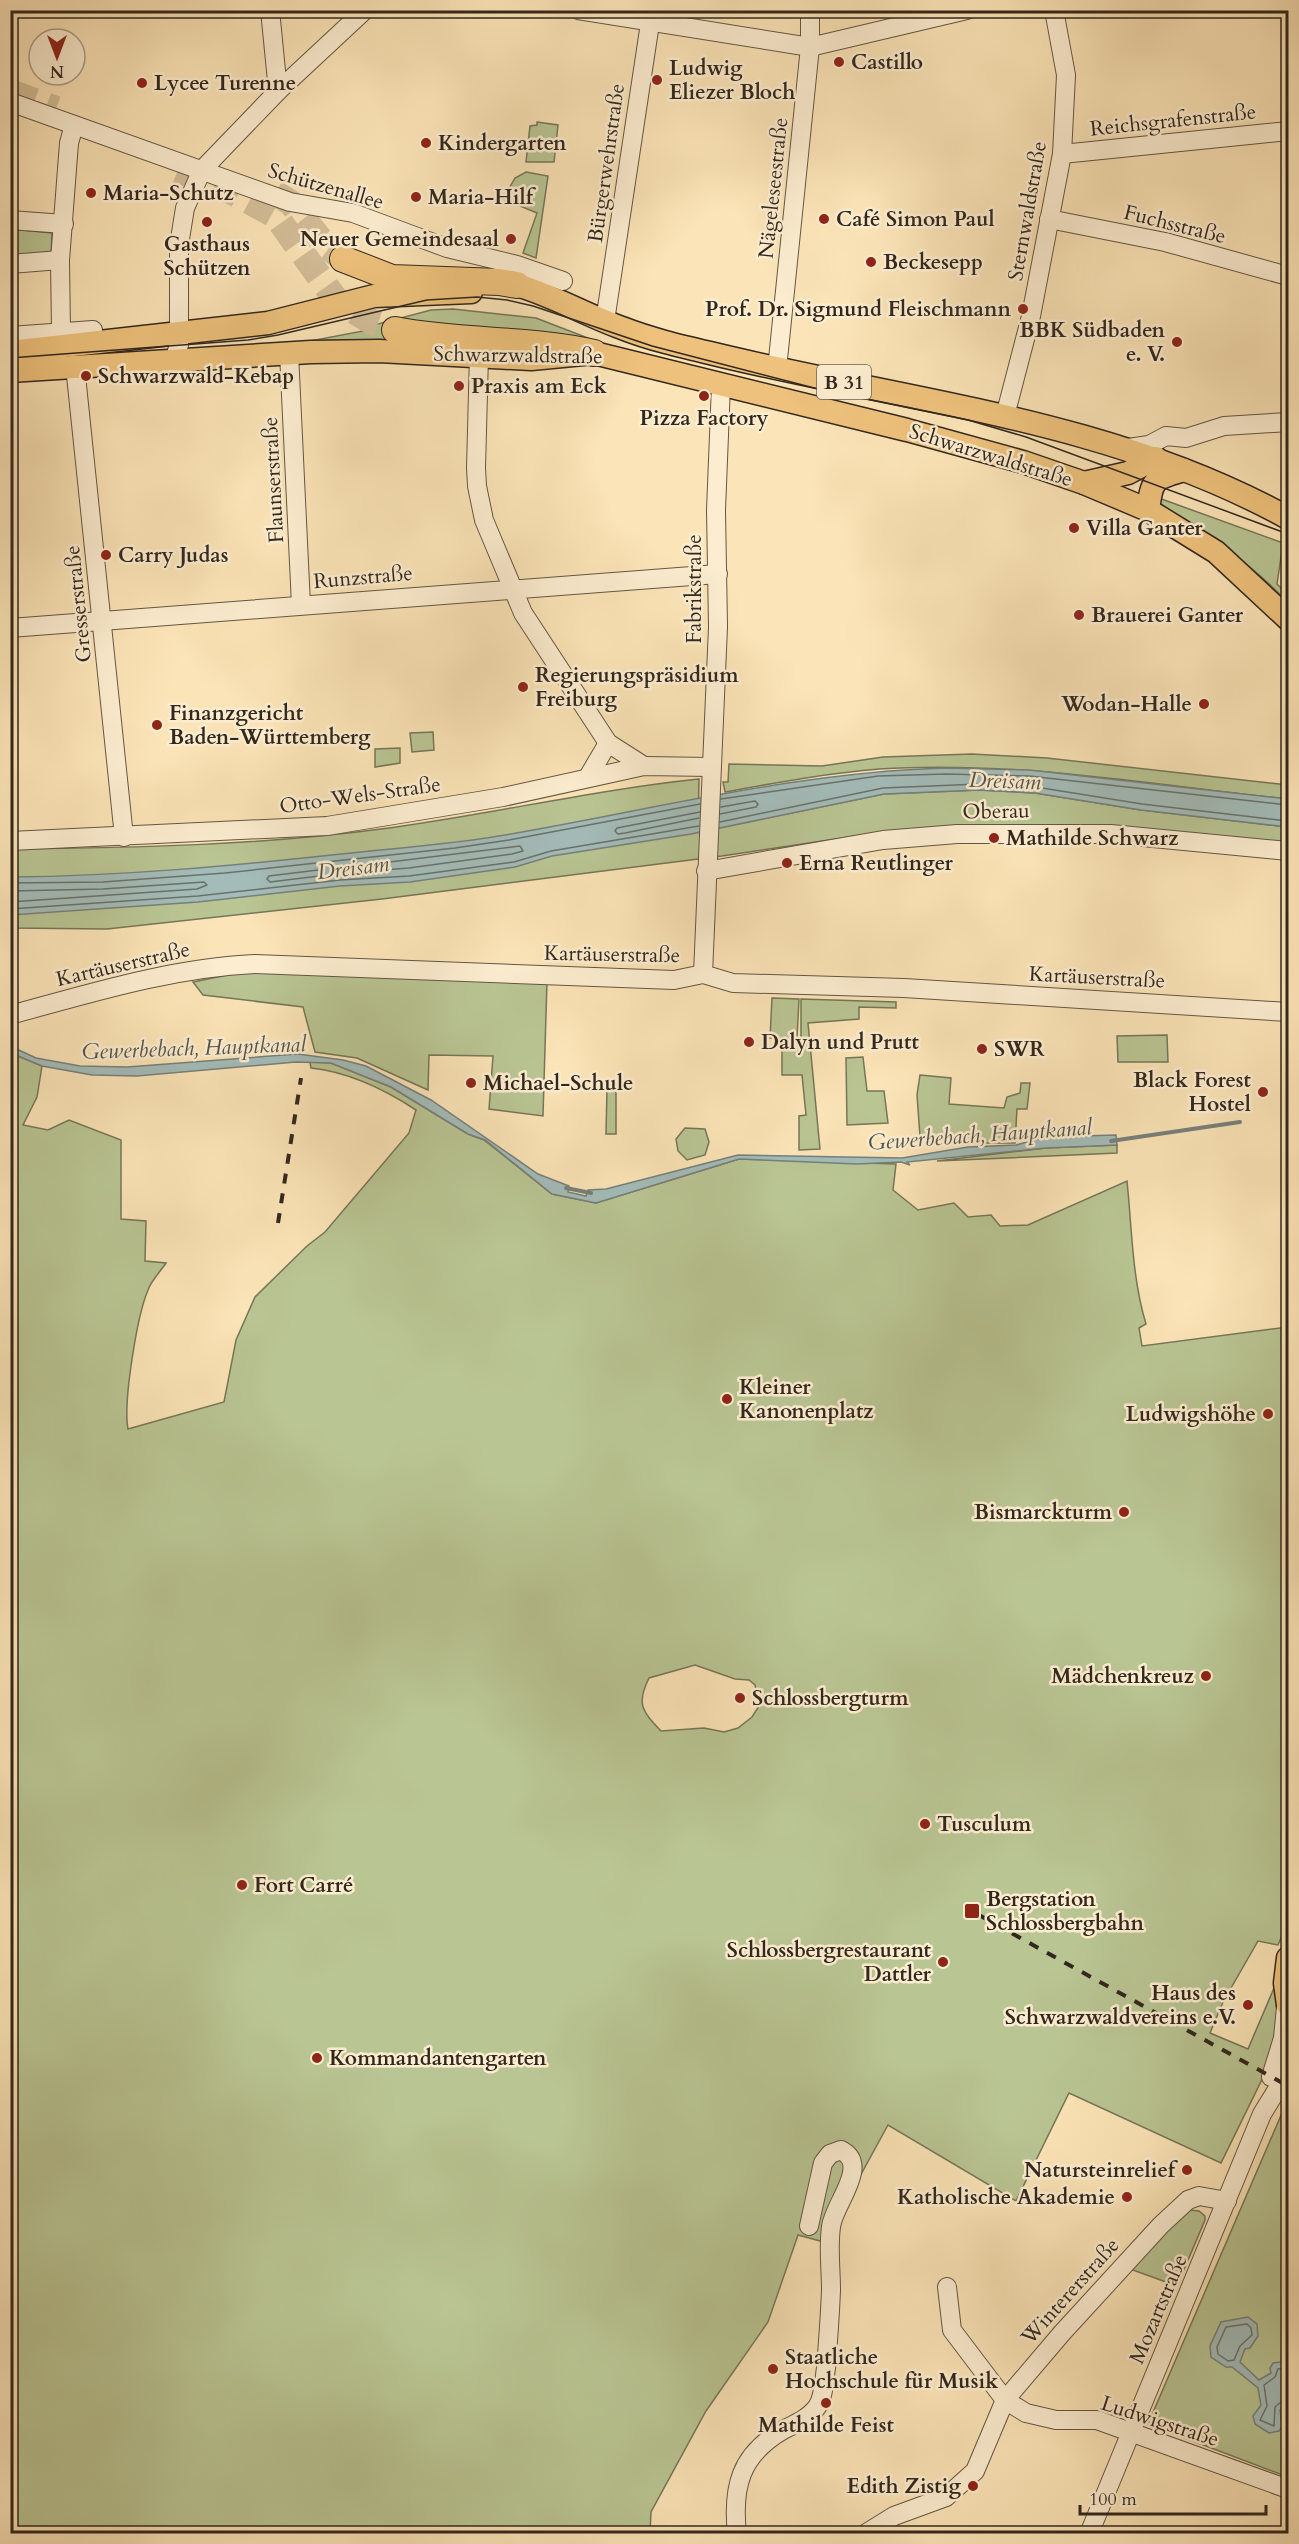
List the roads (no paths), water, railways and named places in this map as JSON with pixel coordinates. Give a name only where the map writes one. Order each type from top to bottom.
[{"type":"highway","name":"B 31","points":[[343,259],[392,278],[499,282],[517,285]]},
{"type":"highway","name":"B 31","points":[[395,330],[440,337],[562,346],[594,353]]},
{"type":"main road","name":"Schwarzwaldstraße","points":[[517,285],[656,339],[777,369],[926,397],[1128,448],[1184,470],[1288,518]]},
{"type":"main road","name":"Schwarzwaldstraße","points":[[10,352],[268,323],[374,296],[487,292],[574,306]]},
{"type":"main road","name":"Schwarzwaldstraße","points":[[10,371],[174,360],[204,361],[290,353],[379,351],[531,359],[594,353],[1023,462],[1084,483],[1148,510]]},
{"type":"main road","points":[[1128,448],[1132,463],[1128,473]]},
{"type":"main road","points":[[1084,483],[1128,473],[1156,458]]},
{"type":"main road","points":[[1148,510],[1152,483],[1159,478],[1184,470]]},
{"type":"main road","name":"B 31","points":[[1148,510],[1216,552],[1288,620]]},
{"type":"main road","points":[[1288,1958],[1288,2001]]},
{"type":"street","points":[[270,10],[278,91]]},
{"type":"street","points":[[174,360],[179,333],[178,245],[185,208],[202,170],[278,91],[365,10]]},
{"type":"street","points":[[578,10],[651,16],[810,47],[967,10]]},
{"type":"street","name":"Nägeleseestraße","points":[[777,369],[810,47],[810,10]]},
{"type":"street","name":"Sternwaldstraße","points":[[1005,416],[1030,315],[1062,154],[1066,75],[1054,10]]},
{"type":"street","name":"Bürgerwehrstraße","points":[[605,321],[651,16]]},
{"type":"street","name":"Schützenallee","points":[[10,102],[290,202],[353,213],[447,248],[517,265],[563,281]]},
{"type":"street","points":[[62,332],[60,260],[69,142],[74,125]]},
{"type":"street","name":"Reichsgrafenstraße","points":[[1062,154],[1288,131]]},
{"type":"street","name":"Fuchsstraße","points":[[1049,219],[1165,242],[1288,276]]},
{"type":"street","points":[[10,220],[64,224]]},
{"type":"street","points":[[10,264],[60,260]]},
{"type":"street","points":[[10,336],[93,330]]},
{"type":"street","name":"Flaunserstraße","points":[[290,353],[301,605]]},
{"type":"street","points":[[478,355],[477,486],[484,520],[523,613],[608,743],[644,766]]},
{"type":"street","name":"Gresserstraße","points":[[75,366],[103,620],[119,808],[124,837]]},
{"type":"street","name":"Fabrikstraße","points":[[703,974],[718,574],[716,510],[721,385]]},
{"type":"street","points":[[1128,448],[1149,445],[1166,436],[1186,438],[1224,426],[1288,422]]},
{"type":"street","points":[[1156,458],[1179,447],[1186,438]]},
{"type":"street","name":"Runzstraße","points":[[10,628],[718,574]]},
{"type":"street","points":[[588,777],[608,743]]},
{"type":"street","name":"Otto-Wels-Straße","points":[[10,841],[327,826],[503,797],[644,766],[711,775]]},
{"type":"street","name":"Oberau","points":[[706,864],[883,840],[957,834],[1111,834],[1288,851]]},
{"type":"street","name":"Kartäuserstraße","points":[[10,1015],[112,987],[212,966],[255,964],[674,980],[703,974],[733,983],[904,988],[1288,1012]]},
{"type":"street","name":"Mozartstraße","points":[[1089,2534],[1268,2101],[1270,2082],[1283,2038],[1288,2001]]},
{"type":"street","name":"Mozartstraße","points":[[1268,2101],[1285,2081],[1288,2061]]},
{"type":"street","points":[[737,2534],[734,2504],[738,2479],[746,2464],[771,2437],[810,2415],[821,2399],[829,2334],[831,2224],[852,2173],[853,2162],[849,2154],[841,2151],[830,2154],[823,2163],[809,2226]]},
{"type":"street","name":"Wintererstraße","points":[[865,2534],[894,2516],[946,2497],[975,2471],[1005,2400],[1062,2332],[1188,2200],[1199,2196],[1227,2201]]},
{"type":"street","name":"Ludwigstraße","points":[[947,2287],[952,2330],[1005,2400],[1026,2413],[1056,2420],[1097,2420],[1131,2430],[1288,2489]]},
{"type":"water","name":"Dreisam","points":[[946,768],[1029,770],[1288,799],[1288,827],[1141,810],[1035,793],[979,790],[884,794],[691,834],[552,856],[515,867],[410,882],[340,886],[198,902],[11,915],[11,877],[176,870],[448,843],[511,834],[781,784],[836,776]]},
{"type":"water","points":[[10,1046],[36,1058],[80,1066],[127,1067],[298,1054],[343,1060],[366,1066],[431,1100],[538,1174],[569,1186],[568,1192],[586,1196],[588,1190],[606,1189],[738,1155],[902,1158],[968,1147],[1016,1145],[1045,1137],[1116,1135],[1117,1145],[1046,1148],[907,1162],[910,1165],[901,1162],[857,1164],[739,1159],[596,1203],[552,1194],[485,1140],[468,1134],[391,1087],[331,1063],[296,1062],[137,1076],[92,1075],[42,1066],[11,1053]]},
{"type":"water","points":[[1248,2317],[1257,2324],[1258,2336],[1250,2348],[1245,2349],[1240,2362],[1259,2380],[1271,2373],[1270,2368],[1273,2363],[1288,2361],[1288,2406],[1280,2410],[1282,2427],[1279,2431],[1269,2433],[1255,2424],[1253,2416],[1261,2405],[1258,2388],[1232,2367],[1226,2367],[1211,2357],[1210,2346],[1221,2322]]},
{"type":"waterway","name":"Gewerbebach, Hauptkanal","points":[[1111,1141],[1240,1122]]},
{"type":"waterway","name":"Gewerbebach, Hauptkanal","points":[[566,1188],[591,1193]]},
{"type":"tunnel","points":[[10,92],[56,109]]},
{"type":"tunnel","points":[[178,170],[232,192],[276,216],[336,300],[372,322],[395,330]]},
{"type":"tunnel","points":[[275,193],[291,203],[325,245],[343,259]]},
{"type":"tram line","points":[[10,358],[248,340],[427,300],[477,297],[507,300],[533,306],[652,346],[822,390],[968,420],[1026,437],[1288,534]]},
{"type":"railway","points":[[278,1223],[301,1078]]},
{"type":"railway","points":[[977,1914],[1288,2086]]},
{"type":"place","name":"Castillo","points":[[839,62]]},
{"type":"place","name":"Ludwig Eliezer Bloch","points":[[657,80]]},
{"type":"place","name":"Lycee Turenne","points":[[142,83]]},
{"type":"place","name":"Kindergarten","points":[[426,143]]},
{"type":"place","name":"Maria-Schutz","points":[[91,193]]},
{"type":"place","name":"Maria-Hilf","points":[[416,197]]},
{"type":"place","name":"Café Simon Paul","points":[[824,219]]},
{"type":"place","name":"Gasthaus Schützen","points":[[207,222]]},
{"type":"place","name":"Neuer Gemeindesaal","points":[[511,239]]},
{"type":"place","name":"Beckesepp","points":[[871,262]]},
{"type":"place","name":"Prof. Dr. Sigmund Fleischmann","points":[[1023,309]]},
{"type":"place","name":"BBK Südbaden e. V.","points":[[1177,342]]},
{"type":"place","name":"Schwarzwald-Kebap","points":[[86,376]]},
{"type":"place","name":"Praxis am Eck","points":[[459,386]]},
{"type":"place","name":"Pizza Factory","points":[[704,396]]},
{"type":"place","name":"Villa Ganter","points":[[1074,528]]},
{"type":"place","name":"Carry Judas","points":[[106,555]]},
{"type":"place","name":"Brauerei Ganter","points":[[1079,615]]},
{"type":"place","name":"Regierungspräsidium Freiburg","points":[[523,687]]},
{"type":"place","name":"Wodan-Halle","points":[[1204,704]]},
{"type":"place","name":"Finanzgericht Baden-Württemberg","points":[[157,725]]},
{"type":"place","name":"Mathilde Schwarz","points":[[994,838]]},
{"type":"place","name":"Erna Reutlinger","points":[[787,863]]},
{"type":"place","name":"Dalyn und Prutt","points":[[749,1042]]},
{"type":"place","name":"SWR","points":[[982,1049]]},
{"type":"place","name":"Michael-Schule","points":[[471,1083]]},
{"type":"place","name":"Black Forest Hostel","points":[[1263,1092]]},
{"type":"place","name":"Kleiner Kanonenplatz","points":[[727,1399]]},
{"type":"place","name":"Ludwigshöhe","points":[[1268,1414]]},
{"type":"place","name":"Bismarckturm","points":[[1124,1512]]},
{"type":"place","name":"Mädchenkreuz","points":[[1206,1676]]},
{"type":"place","name":"Schlossbergturm","points":[[740,1698]]},
{"type":"place","name":"Tusculum","points":[[925,1824]]},
{"type":"place","name":"Fort Carré","points":[[242,1885]]},
{"type":"place","name":"Bergstation Schlossbergbahn","points":[[972,1911]]},
{"type":"place","name":"Schlossbergrestaurant Dattler","points":[[943,1962]]},
{"type":"place","name":"Haus des Schwarzwaldvereins e.V.","points":[[1248,2005]]},
{"type":"place","name":"Kommandantengarten","points":[[317,2058]]},
{"type":"place","name":"Natursteinrelief","points":[[1187,2170]]},
{"type":"place","name":"Katholische Akademie","points":[[1127,2197]]},
{"type":"place","name":"Staatliche Hochschule für Musik","points":[[773,2369]]},
{"type":"place","name":"Mathilde Feist","points":[[826,2403]]},
{"type":"place","name":"Edith Zistig","points":[[973,2486]]}]
